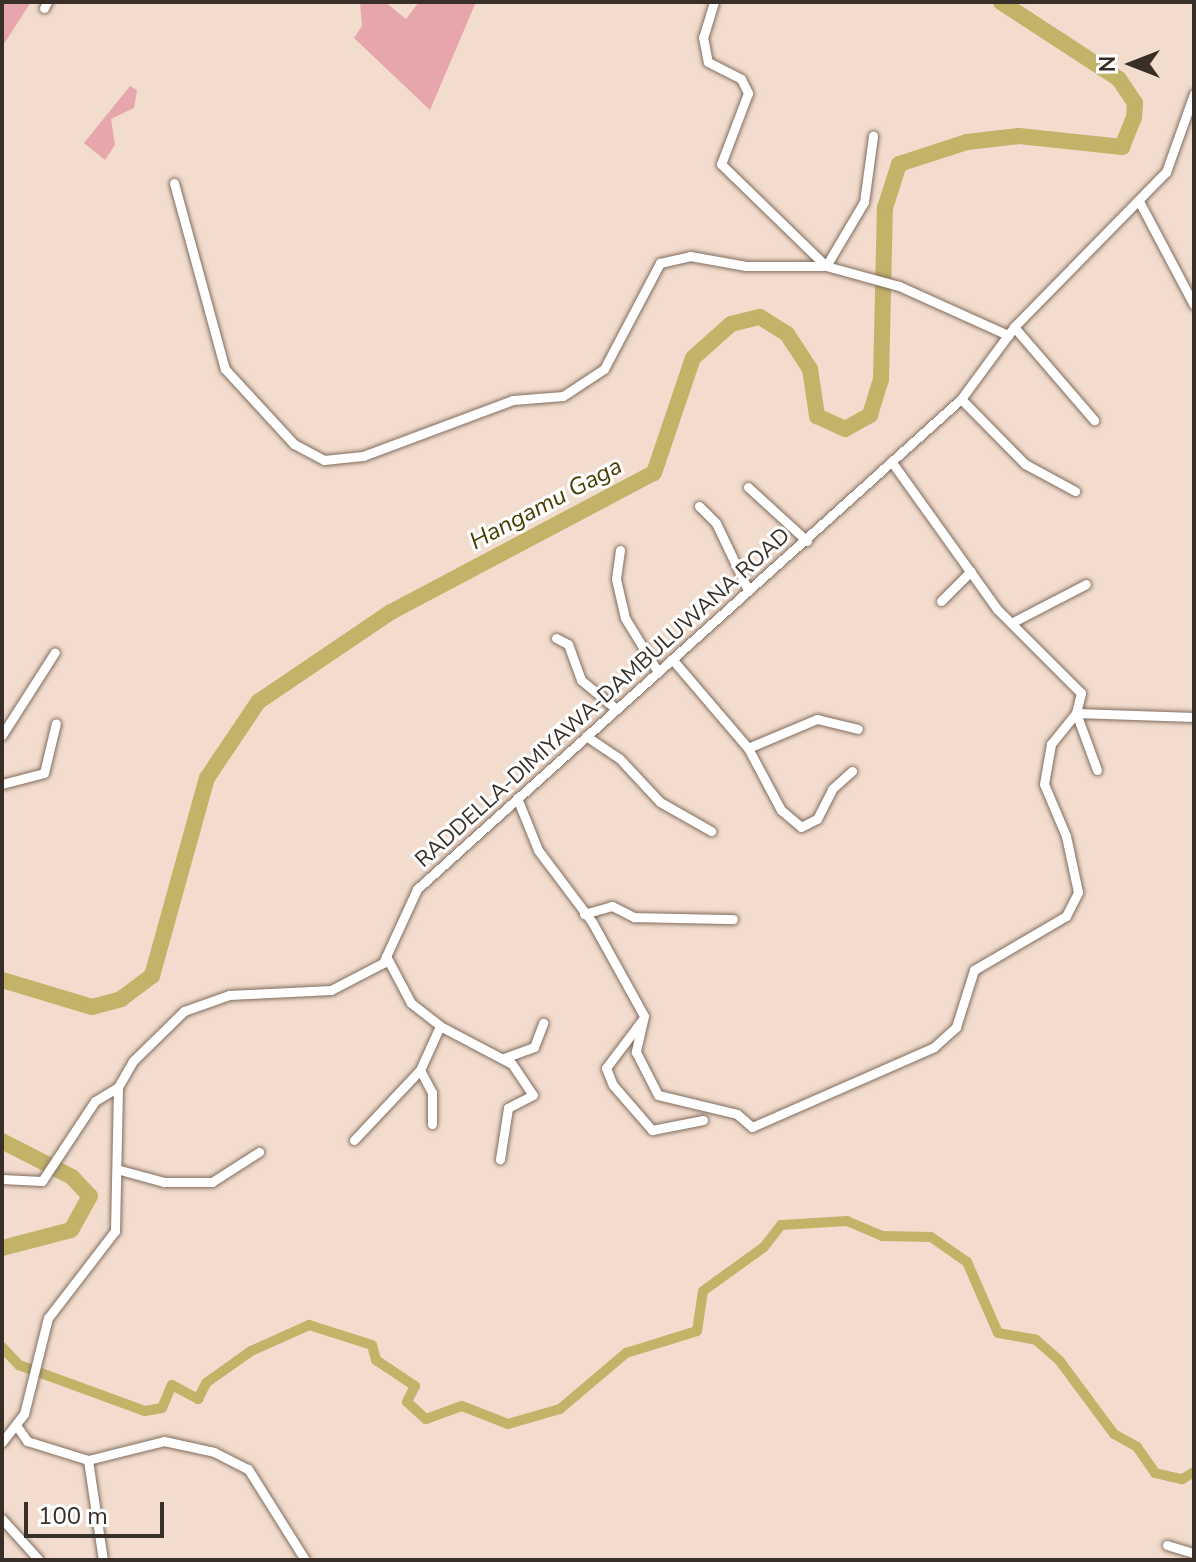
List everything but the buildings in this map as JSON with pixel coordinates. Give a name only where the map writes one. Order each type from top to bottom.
[{"type":"street","points":[[714,2],[703,37],[708,62],[741,79],[748,93],[721,164],[826,266],[852,278],[899,286],[1011,331],[1094,420]]},
{"type":"street","name":"RADDELLA-DIMIYAWA-DAMBULUWANA ROAD","points":[[2,1179],[42,1181],[90,1108],[118,1087],[184,1011],[229,995],[331,990],[364,977],[386,956],[417,889],[615,708],[893,464],[961,399],[1011,331],[1140,203],[1166,172],[1194,94]]},
{"type":"street","points":[[826,266],[864,202],[873,136]]},
{"type":"street","points":[[174,183],[225,369],[294,444],[324,460],[363,456],[513,400],[563,396],[604,369],[660,263],[690,256],[746,266],[826,266]]},
{"type":"street","points":[[1140,203],[1194,305]]},
{"type":"street","points":[[961,399],[1025,464],[1075,491]]},
{"type":"street","points":[[517,798],[538,850],[584,914],[644,1016],[636,1052],[658,1095],[737,1114],[752,1127],[934,1047],[956,1027],[974,970],[1066,916],[1078,892],[1066,836],[1044,784],[1051,744],[1076,713],[1081,693],[1013,622],[971,571],[893,464]]},
{"type":"street","points":[[748,487],[807,541]]},
{"type":"street","points":[[699,506],[716,523],[748,590]]},
{"type":"street","points":[[620,550],[616,579],[625,618],[658,672]]},
{"type":"street","points":[[941,601],[971,571]]},
{"type":"street","points":[[1013,622],[1086,584]]},
{"type":"street","points":[[556,638],[568,644],[581,680],[615,708]]},
{"type":"street","points":[[2,735],[55,652]]},
{"type":"street","points":[[672,659],[748,748],[781,810],[801,827],[817,819],[832,789],[852,771]]},
{"type":"street","points":[[1076,713],[1194,717]]},
{"type":"street","points":[[1076,713],[1097,770]]},
{"type":"street","points":[[748,748],[817,719],[858,729]]},
{"type":"street","points":[[2,784],[44,773],[56,723]]},
{"type":"street","points":[[586,736],[619,758],[660,802],[711,831]]},
{"type":"street","points":[[584,914],[612,906],[634,917],[733,919]]},
{"type":"street","points":[[386,956],[411,1003],[440,1026],[504,1058],[533,1095],[508,1108],[500,1159]]},
{"type":"street","points":[[644,1016],[606,1068],[613,1085],[652,1130],[703,1120]]},
{"type":"street","points":[[504,1058],[534,1047],[543,1023]]},
{"type":"street","points":[[354,1140],[420,1070],[440,1026]]},
{"type":"street","points":[[420,1070],[432,1093],[432,1124]]},
{"type":"street","points":[[2,1442],[16,1425],[33,1385],[34,1358],[48,1318],[115,1231],[120,1170],[118,1087]]},
{"type":"street","points":[[120,1170],[164,1182],[212,1182],[259,1152]]},
{"type":"street","points":[[16,1425],[27,1441],[88,1460],[164,1441],[214,1452],[248,1469],[305,1560]]},
{"type":"street","points":[[88,1460],[103,1560]]},
{"type":"street","points":[[2,1519],[39,1560]]},
{"type":"street","points":[[1167,1545],[1194,1553]]},
{"type":"shaded area","points":[[2,2],[31,2],[2,47]]},
{"type":"shaded area","points":[[360,2],[385,2],[406,19],[419,2],[476,2],[430,110],[354,38],[362,26]]},
{"type":"shaded area","points":[[130,86],[137,90],[134,108],[111,119],[115,145],[105,160],[84,143]]},
{"type":"waterway","name":"Hangamu Gaga","points":[[2,980],[92,1007],[121,999],[152,976],[207,778],[258,702],[391,612],[654,473],[693,358],[731,324],[760,317],[787,334],[810,369],[817,416],[845,429],[870,415],[881,380],[885,208],[899,164],[967,142],[1019,136],[1122,147],[1134,118],[1135,103],[1119,79],[1001,2]]},
{"type":"waterway","name":"Hangamu Gaga","points":[[2,1141],[72,1177],[90,1196],[71,1230],[2,1248]]},
{"type":"waterway","points":[[2,1347],[19,1365],[145,1411],[162,1408],[172,1385],[198,1399],[206,1383],[251,1351],[309,1325],[372,1345],[376,1360],[415,1386],[407,1402],[426,1419],[462,1406],[508,1424],[560,1409],[626,1353],[697,1331],[703,1291],[764,1247],[781,1225],[847,1221],[883,1236],[931,1237],[967,1262],[998,1333],[1036,1340],[1059,1360],[1114,1434],[1137,1447],[1155,1473],[1182,1479],[1194,1472]]}]
